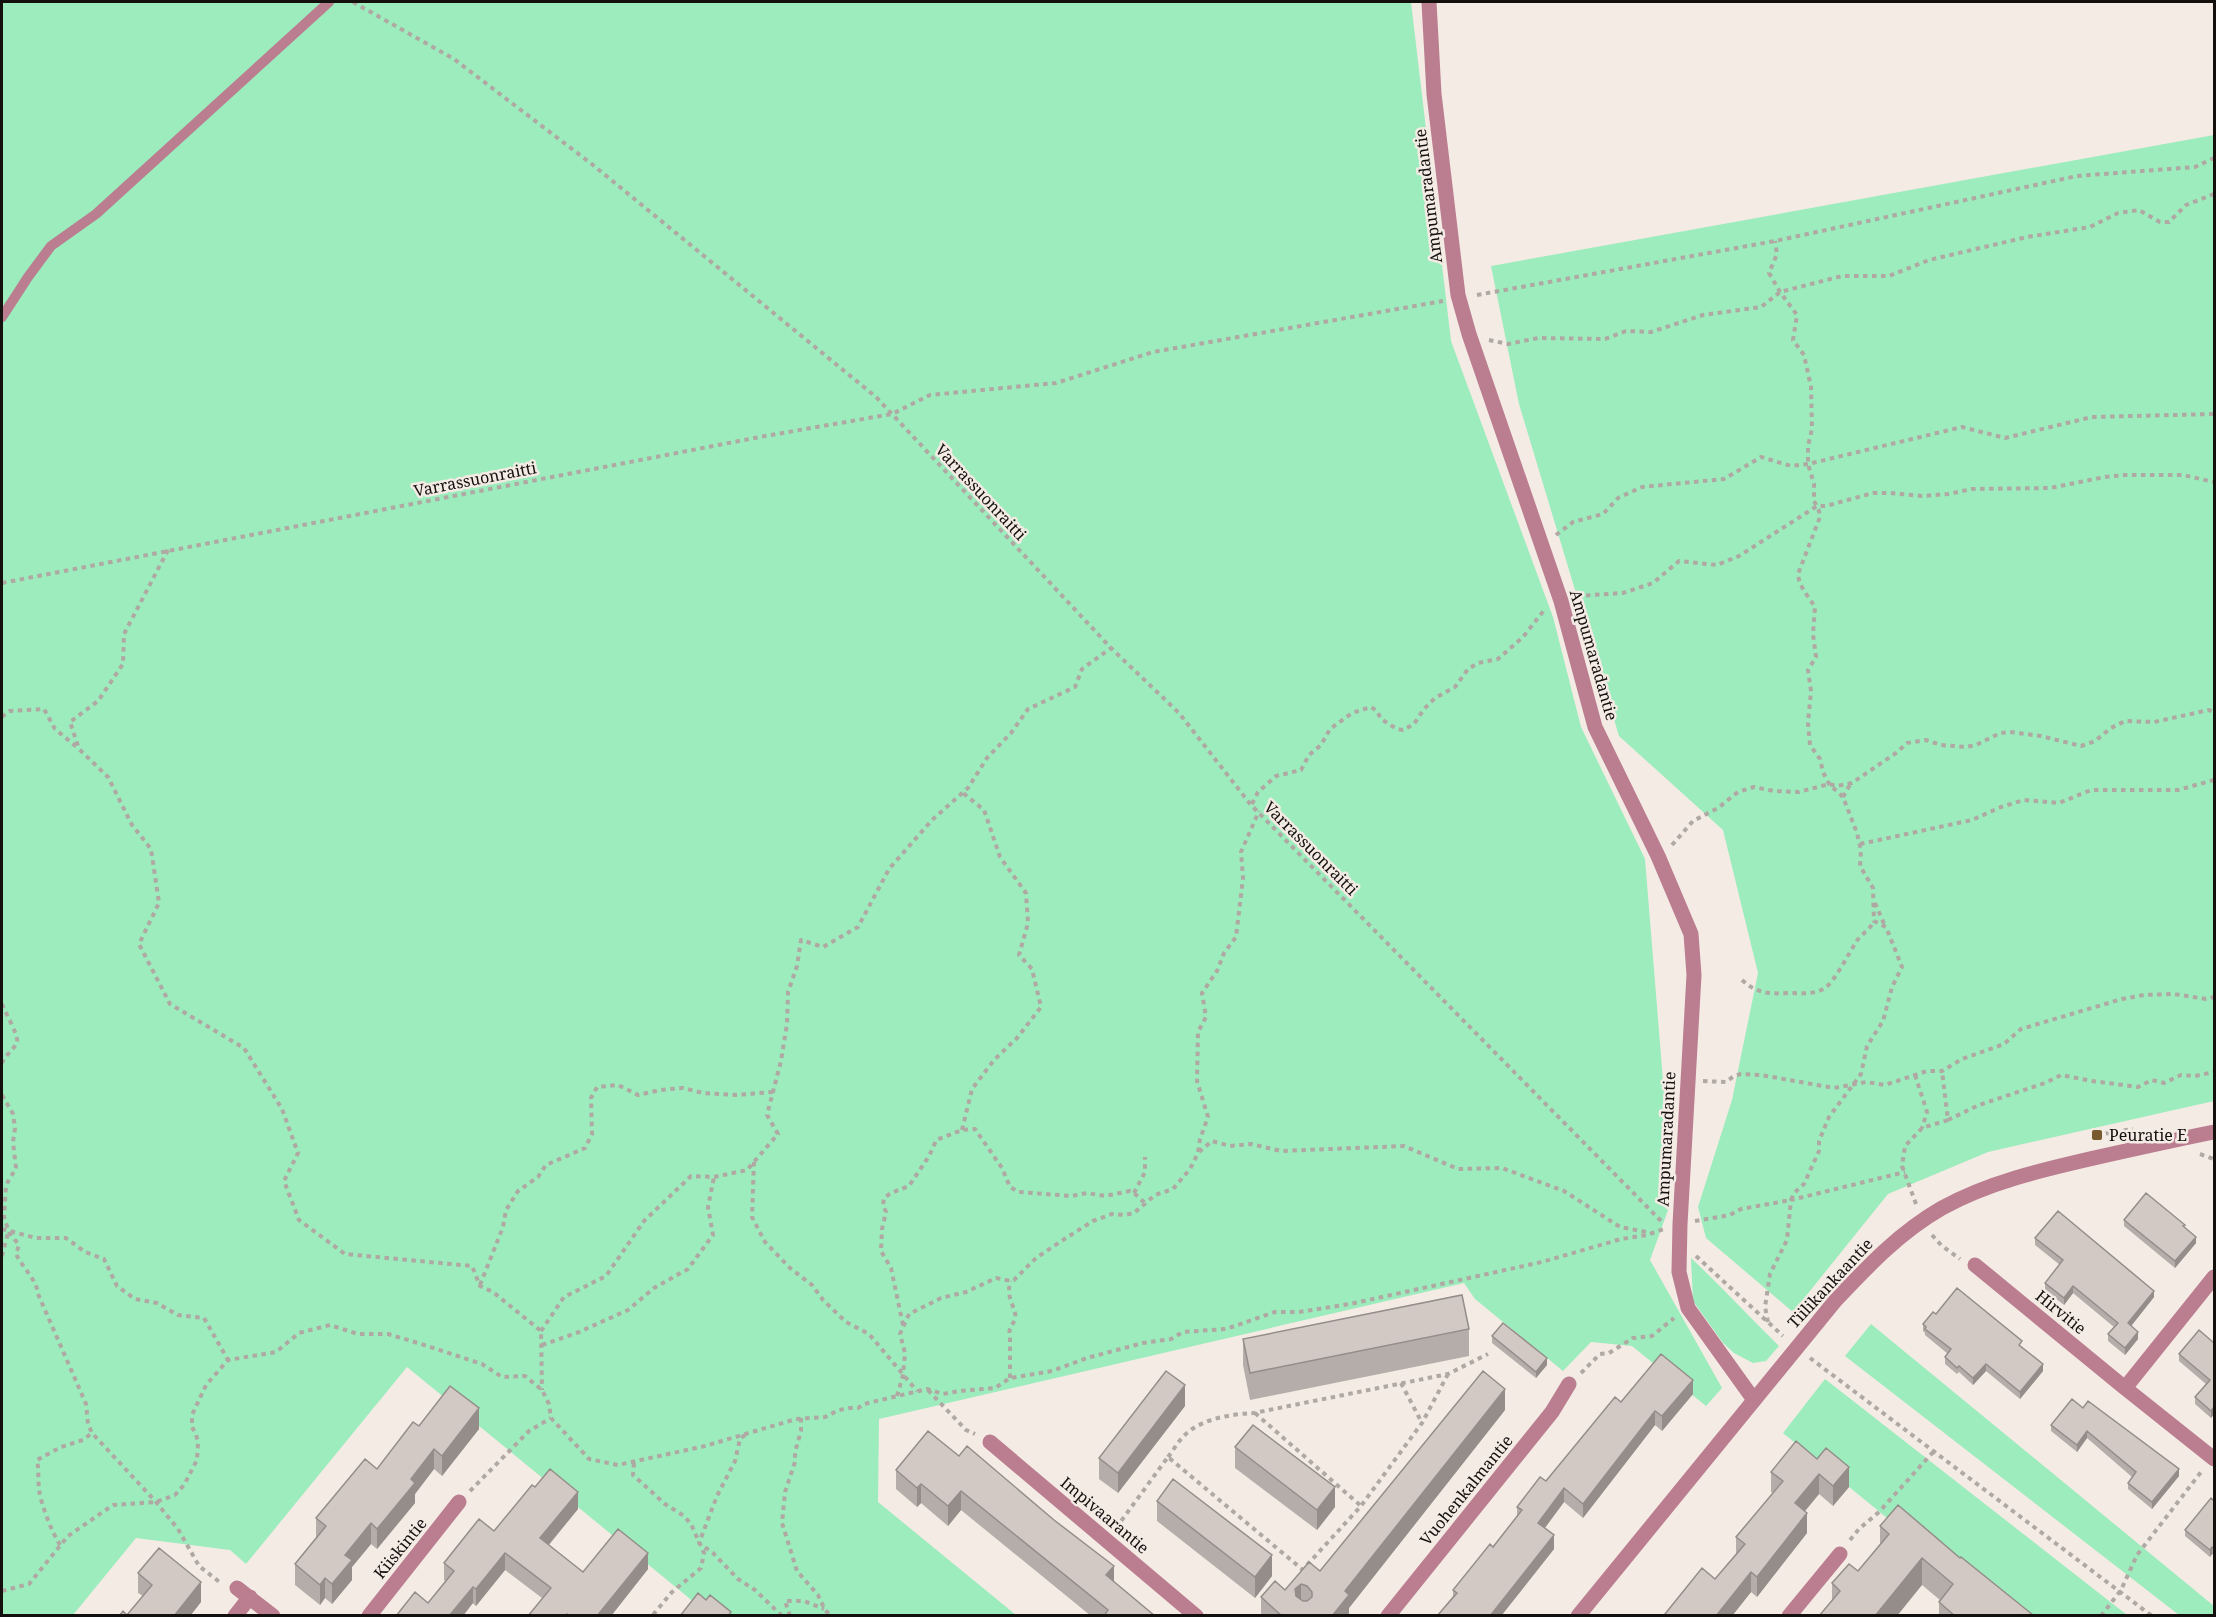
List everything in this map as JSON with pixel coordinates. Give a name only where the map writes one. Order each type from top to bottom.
[{"type":"street","name":"Ampumaradantie","points":[[1429,2],[1434,94],[1458,299],[1543,544],[1595,726],[1658,856],[1691,934],[1694,975],[1688,1083],[1674,1226],[1679,1241],[1679,1272],[1688,1308],[1754,1400]]},
{"type":"street","name":"Tiilikankaantie","points":[[1578,1616],[1797,1347],[1864,1270],[1900,1237],[1962,1198],[2020,1176],[2214,1132]]},
{"type":"street","name":"Hirvitie","points":[[1975,1265],[2213,1458]]},
{"type":"street","points":[[2125,1388],[2214,1277]]},
{"type":"street","name":"Vuohenkalmantie","points":[[1388,1616],[1552,1412],[1569,1384]]},
{"type":"street","name":"Impivaarantie","points":[[990,1442],[1196,1616]]},
{"type":"street","name":"Kiiskintie","points":[[369,1616],[459,1502]]},
{"type":"street","points":[[1789,1616],[1840,1554]]},
{"type":"street","points":[[241,1602],[273,1616]]},
{"type":"lane","points":[[2,317],[51,246],[96,213],[329,2]]},
{"type":"path","points":[[353,2],[454,59],[593,165],[876,397],[892,414],[930,395],[1056,382],[1153,352],[1775,241],[2077,176],[2195,167],[2214,158]]},
{"type":"path","points":[[1469,334],[1508,344],[1538,338],[1605,339],[1626,332],[1651,332],[1703,315],[1761,307],[1780,292],[1842,276],[1889,276],[1929,260],[2027,237],[2090,227],[2118,213],[2139,210],[2160,222],[2169,222],[2186,205],[2214,194]]},
{"type":"path","points":[[1742,980],[1751,988],[1777,996],[1790,993],[1802,995],[1825,987],[1863,933],[1871,927],[1874,921],[1875,902],[1872,883],[1860,866],[1860,844],[1843,797],[1829,784],[1820,759],[1810,746],[1808,731],[1811,691],[1808,670],[1817,654],[1813,634],[1815,607],[1798,579],[1800,564],[1806,556],[1809,541],[1819,522],[1814,501],[1814,484],[1808,464],[1808,446],[1812,429],[1811,387],[1804,355],[1793,340],[1797,315],[1769,273],[1777,254],[1775,241]]},
{"type":"path","name":"Varrassuonraitti","points":[[2,583],[743,440],[892,414],[1111,648],[1179,713],[1251,804],[1674,1226]]},
{"type":"path","points":[[1543,544],[1574,522],[1603,514],[1618,498],[1642,487],[1724,478],[1761,457],[1791,466],[1808,464],[1962,427],[2005,438],[2092,417],[2214,414]]},
{"type":"path","points":[[1251,804],[1258,792],[1276,776],[1301,770],[1309,755],[1322,745],[1328,731],[1352,713],[1371,707],[1382,719],[1397,729],[1403,730],[1414,724],[1424,709],[1435,698],[1455,687],[1468,669],[1478,663],[1498,659],[1523,637],[1545,609],[1581,595],[1623,593],[1653,583],[1679,561],[1717,565],[1738,556],[1817,506],[1873,493],[1922,496],[1971,489],[2050,488],[2125,475],[2183,475],[2214,482]]},
{"type":"path","points":[[79,749],[70,722],[98,702],[123,664],[124,634],[168,550]]},
{"type":"path","points":[[542,1390],[542,1331],[564,1297],[606,1276],[644,1221],[691,1176],[714,1177],[747,1170],[778,1134],[766,1115],[781,1061],[787,1024],[788,992],[797,966],[801,940],[823,947],[858,927],[889,868],[932,820],[969,788],[987,758],[1011,733],[1028,709],[1075,687],[1082,669],[1111,648]]},
{"type":"path","points":[[2,717],[9,711],[44,710],[54,729],[108,777],[132,825],[152,849],[159,903],[139,944],[170,1004],[244,1048],[282,1109],[298,1153],[285,1181],[299,1220],[345,1254],[472,1266],[480,1286],[493,1292],[542,1331]]},
{"type":"path","points":[[1658,856],[1670,847],[1693,821],[1718,808],[1738,792],[1754,788],[1799,792],[1829,784],[1837,786],[1852,783],[1907,743],[1926,740],[1941,745],[1966,747],[1976,745],[2000,733],[2010,732],[2041,736],[2081,746],[2095,741],[2110,728],[2125,720],[2154,722],[2209,710],[2214,712]]},
{"type":"path","points":[[1860,844],[1972,820],[2024,800],[2059,803],[2091,790],[2178,790],[2214,780]]},
{"type":"path","points":[[1843,797],[1852,783]]},
{"type":"path","points":[[962,1130],[972,1089],[994,1060],[1017,1038],[1041,1007],[1032,969],[1019,955],[1028,923],[1026,893],[1000,857],[984,810],[963,793]]},
{"type":"path","points":[[897,1396],[903,1375],[904,1353],[900,1334],[907,1316],[912,1311],[941,1298],[966,1292],[996,1278],[1011,1281],[1036,1258],[1094,1221],[1112,1214],[1134,1213],[1155,1195],[1173,1189],[1190,1169],[1198,1153],[1200,1139],[1208,1118],[1197,1081],[1198,1032],[1206,1017],[1202,993],[1224,953],[1236,937],[1243,878],[1241,852],[1259,811]]},
{"type":"path","points":[[1769,1325],[1765,1314],[1768,1282],[1786,1240],[1791,1200],[1794,1193],[1804,1184],[1819,1151],[1819,1141],[1829,1117],[1865,1065],[1867,1046],[1883,1021],[1892,987],[1902,967],[1875,902]]},
{"type":"path","points":[[1874,921],[1886,927]]},
{"type":"path","points":[[1688,1083],[1717,1080],[1726,1082],[1741,1074],[1761,1075],[1834,1088],[1866,1082],[1885,1085],[1927,1071],[1942,1071],[1956,1065],[1962,1059],[2004,1044],[2021,1029],[2122,999],[2144,994],[2174,994],[2206,999],[2214,997]]},
{"type":"path","points":[[2,1004],[17,1035],[17,1042],[2,1063]]},
{"type":"path","points":[[1942,1071],[1948,1120]]},
{"type":"path","points":[[1922,1128],[2061,1075],[2138,1087],[2152,1080],[2164,1083],[2181,1075],[2195,1076],[2214,1072]]},
{"type":"path","points":[[1915,1075],[1927,1112],[1922,1128],[1905,1146],[1902,1166],[1917,1205],[1932,1234],[1942,1246],[1959,1259],[1975,1265]]},
{"type":"path","points":[[480,1286],[503,1227],[506,1210],[518,1191],[538,1177],[546,1165],[585,1148],[591,1134],[591,1098],[597,1087],[618,1085],[638,1095],[683,1088],[702,1093],[735,1095],[773,1092]]},
{"type":"path","points":[[2,1095],[13,1114],[16,1168],[6,1185],[4,1217],[9,1232],[19,1245],[16,1254],[37,1286],[38,1294],[86,1404],[88,1424],[92,1433],[178,1529],[199,1566],[241,1602]]},
{"type":"path","points":[[903,1326],[891,1268],[881,1251],[882,1229],[886,1212],[883,1205],[884,1198],[891,1192],[909,1186],[919,1169],[930,1157],[936,1140],[962,1130],[975,1130],[1002,1168],[1010,1187],[1019,1192],[1072,1196],[1087,1193],[1105,1197],[1124,1192],[1134,1193],[1145,1203]]},
{"type":"path","points":[[1198,1153],[1212,1141],[1230,1146],[1251,1144],[1281,1151],[1404,1146],[1458,1170],[1502,1168],[1564,1191],[1620,1227],[1652,1233]]},
{"type":"path","points":[[2192,1155],[2201,1154],[2214,1159]]},
{"type":"path","points":[[1134,1193],[1145,1172],[1145,1157]]},
{"type":"path","points":[[754,1162],[752,1217],[765,1242],[846,1322],[869,1334],[917,1391]]},
{"type":"path","points":[[2,1591],[29,1584],[68,1536],[112,1505],[156,1502],[176,1495],[196,1464],[198,1443],[192,1427],[192,1415],[206,1385],[228,1360],[276,1352],[299,1333],[330,1324],[358,1334],[388,1334],[418,1343],[483,1364],[502,1377],[525,1376],[542,1390],[549,1404],[551,1418],[590,1459],[618,1465],[705,1446],[801,1418],[825,1417],[839,1410],[858,1408],[864,1404],[917,1391],[927,1389],[943,1394],[959,1390],[995,1388],[1010,1378],[1052,1371],[1087,1358],[1143,1343],[1171,1339],[1183,1332],[1226,1329],[1275,1312],[1299,1312],[1350,1304],[1542,1262],[1621,1239],[1730,1215],[1741,1209],[1791,1200],[1905,1172]]},
{"type":"path","points":[[542,1345],[579,1332],[628,1310],[654,1288],[688,1269],[713,1235],[708,1207],[714,1177]]},
{"type":"path","points":[[1923,1240],[1941,1228]]},
{"type":"path","points":[[2,1229],[36,1238],[66,1238],[85,1252],[104,1259],[117,1286],[135,1299],[157,1303],[178,1315],[204,1318],[228,1360]]},
{"type":"path","points":[[2,1256],[9,1232]]},
{"type":"path","points":[[1679,1241],[1769,1325],[1810,1358],[2121,1590],[2152,1616]]},
{"type":"path","points":[[1010,1378],[1009,1331],[1015,1315],[1008,1292],[1011,1281]]},
{"type":"path","points":[[1569,1384],[1600,1354],[1609,1353],[1633,1338],[1652,1336],[1688,1308]]},
{"type":"path","points":[[1803,1367],[1818,1349]]},
{"type":"path","points":[[1107,1540],[1183,1436],[1199,1425],[1237,1414],[1254,1413],[1448,1374],[1488,1354]]},
{"type":"path","points":[[1299,1578],[1303,1570],[1361,1506],[1422,1424],[1448,1374]]},
{"type":"path","points":[[1401,1383],[1422,1424]]},
{"type":"path","points":[[927,1389],[966,1430],[990,1442]]},
{"type":"path","points":[[1254,1413],[1361,1506]]},
{"type":"path","points":[[459,1502],[529,1431],[551,1418]]},
{"type":"path","points":[[801,1418],[795,1462],[784,1491],[782,1523],[797,1571],[818,1595],[825,1610],[831,1616]]},
{"type":"path","points":[[60,1545],[50,1525],[39,1491],[40,1471],[37,1460],[62,1447],[83,1440],[92,1433]]},
{"type":"path","points":[[699,1543],[717,1496],[735,1461],[740,1439],[745,1434]]},
{"type":"path","points":[[1840,1554],[1859,1529],[1879,1512],[1934,1451]]},
{"type":"path","points":[[1168,1458],[1303,1570]]},
{"type":"path","points":[[2101,1616],[2121,1590],[2137,1555],[2213,1458]]},
{"type":"path","points":[[634,1463],[633,1475],[665,1504],[684,1516],[691,1524],[704,1553],[701,1568],[672,1592],[652,1616]]},
{"type":"path","points":[[699,1543],[782,1616]]},
{"type":"path","points":[[790,1616],[785,1601],[804,1601],[825,1610]]},
{"type":"green space","points":[[2,2],[1411,2],[1451,341],[1553,617],[1581,727],[1645,859],[1669,1154],[1668,1210],[1650,1260],[1722,1388],[1706,1406],[1632,1346],[1591,1342],[1563,1371],[1475,1299],[1464,1283],[879,1419],[878,1502],[1016,1615],[711,1616],[407,1367],[246,1564],[230,1550],[136,1538],[73,1615],[2,1616]]},
{"type":"green space","points":[[2214,135],[2214,1101],[1988,1152],[1888,1194],[1793,1312],[1706,1238],[1698,1207],[1732,1100],[1758,973],[1723,830],[1619,736],[1519,404],[1491,266]]},
{"type":"green space","points":[[1691,1258],[1779,1346],[1766,1361],[1753,1363],[1734,1353],[1723,1343],[1693,1301]]},
{"type":"green space","points":[[1871,1324],[2214,1606],[2214,1615],[2179,1615],[1845,1356]]},
{"type":"green space","points":[[1825,1379],[2127,1615],[2006,1615],[1783,1433]]},
{"type":"building","points":[[2146,1193],[2196,1237],[2175,1261],[2124,1220]]},
{"type":"building","points":[[2058,1211],[2154,1291],[2128,1323],[2138,1332],[2125,1348],[2108,1334],[2118,1323],[2073,1286],[2064,1298],[2045,1283],[2063,1260],[2035,1238]]},
{"type":"building","points":[[1957,1288],[2022,1341],[2019,1345],[2043,1364],[2020,1392],[1986,1364],[1973,1378],[1959,1366],[1957,1368],[1945,1357],[1951,1349],[1925,1329],[1923,1324],[1933,1312],[1936,1314]]},
{"type":"building","points":[[1462,1295],[1469,1329],[1250,1373],[1243,1339]]},
{"type":"building","points":[[1503,1323],[1547,1358],[1536,1372],[1492,1336]]},
{"type":"building","points":[[2199,1330],[2214,1343],[2214,1407],[2211,1411],[2195,1397],[2210,1380],[2179,1354]]},
{"type":"building","points":[[1661,1354],[1693,1380],[1662,1416],[1655,1411],[1583,1504],[1564,1488],[1538,1523],[1554,1535],[1490,1616],[1437,1616],[1457,1593],[1453,1590],[1490,1544],[1493,1547],[1522,1510],[1517,1507],[1540,1477],[1546,1481],[1615,1397],[1621,1402]]},
{"type":"building","points":[[1166,1371],[1185,1385],[1118,1473],[1099,1458]]},
{"type":"building","points":[[1483,1371],[1505,1389],[1345,1591],[1349,1595],[1332,1616],[1282,1616],[1261,1597],[1275,1581],[1285,1590],[1309,1562],[1320,1571]],"holes":[[[1301,1584],[1307,1586],[1312,1592],[1312,1597],[1303,1601],[1296,1596],[1295,1589]]]},
{"type":"building","points":[[450,1386],[479,1408],[442,1456],[434,1449],[411,1479],[415,1483],[377,1529],[371,1523],[345,1555],[352,1560],[332,1584],[325,1578],[320,1585],[295,1564],[326,1526],[316,1518],[365,1459],[377,1469],[413,1422],[419,1426]]},
{"type":"building","points":[[2072,1399],[2083,1408],[2088,1401],[2179,1469],[2152,1502],[2128,1483],[2136,1472],[2087,1431],[2077,1445],[2051,1425]]},
{"type":"building","points":[[1253,1425],[1335,1487],[1317,1510],[1235,1447]]},
{"type":"building","points":[[928,1431],[959,1456],[967,1446],[1054,1520],[1114,1566],[1106,1575],[1155,1616],[1104,1616],[1108,1610],[961,1491],[948,1506],[921,1484],[917,1488],[896,1470]]},
{"type":"building","points":[[1796,1441],[1817,1459],[1826,1448],[1849,1467],[1833,1486],[1819,1474],[1795,1503],[1807,1513],[1757,1577],[1751,1572],[1716,1616],[1667,1616],[1665,1614],[1702,1568],[1715,1579],[1745,1544],[1736,1537],[1783,1481],[1771,1472]]},
{"type":"building","points":[[550,1469],[578,1492],[540,1538],[583,1572],[618,1529],[648,1553],[597,1616],[569,1616],[567,1614],[566,1616],[528,1616],[551,1588],[505,1553],[476,1589],[473,1587],[449,1616],[396,1616],[415,1592],[428,1603],[454,1571],[444,1563],[479,1519],[494,1531],[532,1485],[535,1487]]},
{"type":"building","points":[[1173,1479],[1272,1555],[1255,1577],[1157,1501]]},
{"type":"building","points":[[2211,1498],[2214,1501],[2214,1550],[2212,1547],[2210,1550],[2185,1530]]},
{"type":"building","points":[[1898,1505],[2033,1616],[1955,1616],[1939,1602],[1953,1584],[1922,1558],[1875,1616],[1819,1616],[1840,1591],[1832,1583],[1849,1564],[1858,1571],[1889,1534],[1880,1526]]},
{"type":"building","points":[[159,1548],[201,1582],[174,1616],[119,1616],[123,1611],[127,1615],[152,1585],[138,1573]]},
{"type":"building","points":[[698,1593],[706,1600],[710,1595],[731,1612],[728,1616],[680,1616]]},
{"type":"place","name":"Peuratie E","points":[[2097,1135]]}]
